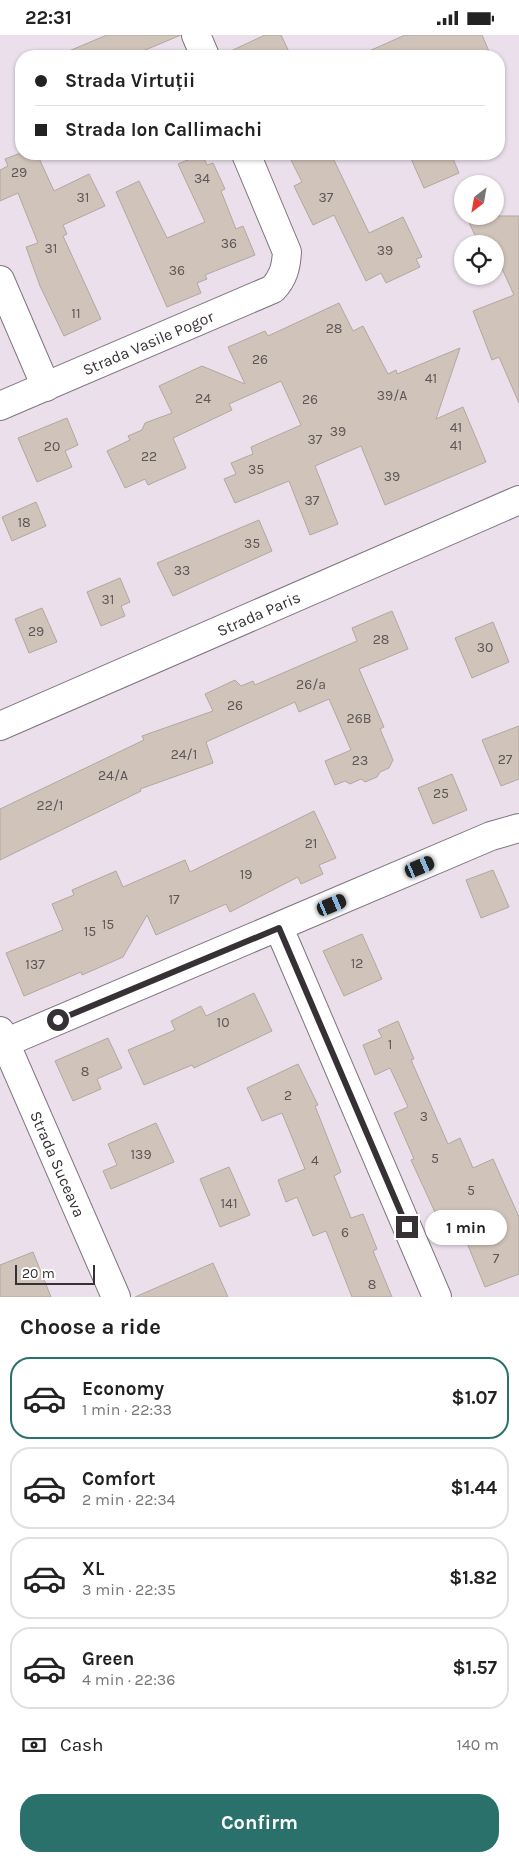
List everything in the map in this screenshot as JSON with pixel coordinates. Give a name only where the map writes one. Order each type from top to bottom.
[{"type":"street","points":[[196,35],[202,50]]},
{"type":"street","name":"Strada Vasile Pogor","points":[[0,406],[273,289],[280,281],[286,267],[287,252],[249,160]]},
{"type":"street","points":[[0,280],[46,387]]},
{"type":"street","name":"Strada Paris","points":[[0,726],[519,500]]},
{"type":"street","points":[[2,1040],[279,928],[491,836],[519,828]]},
{"type":"street","points":[[279,928],[437,1297]]},
{"type":"street","name":"Strada Suceava","points":[[2,1040],[116,1297]]},
{"type":"building","points":[[107,35],[181,35],[145,50],[71,50]]},
{"type":"building","points":[[265,35],[281,35],[288,50],[233,50]]},
{"type":"building","points":[[405,35],[482,35],[488,50],[371,50]]},
{"type":"building","points":[[15,155],[15,160],[40,160],[54,191],[89,174],[105,206],[63,225],[67,234],[63,236],[101,319],[64,336],[40,286],[26,247],[38,243],[18,193],[0,201],[0,170],[8,166],[5,159]]},
{"type":"building","points":[[188,160],[205,160],[207,165],[213,163],[225,189],[221,191],[236,229],[243,226],[255,255],[205,275],[207,279],[197,283],[201,293],[167,307],[116,192],[139,181],[167,238],[205,222],[178,164]]},
{"type":"building","points":[[291,160],[334,160],[369,233],[403,217],[422,257],[416,259],[420,267],[386,283],[381,273],[366,281],[334,215],[313,225],[294,186],[302,182]]},
{"type":"building","points":[[412,160],[454,160],[459,173],[424,188]]},
{"type":"building","points":[[504,216],[519,216],[519,403],[499,357],[492,360],[473,311],[514,295],[504,273],[504,235],[475,235],[470,225],[504,225]]},
{"type":"building","points":[[339,303],[353,331],[363,326],[388,374],[396,370],[397,374],[460,348],[436,419],[463,407],[486,462],[385,505],[361,446],[315,466],[338,524],[310,535],[289,481],[235,503],[224,479],[236,474],[231,463],[253,454],[251,447],[301,425],[281,381],[229,404],[232,410],[173,438],[186,468],[148,485],[145,479],[125,488],[107,451],[130,440],[128,436],[142,430],[145,423],[172,413],[159,386],[202,366],[245,384],[228,347],[265,331],[268,336]]},
{"type":"building","points":[[67,418],[78,445],[65,451],[72,467],[37,482],[18,438]]},
{"type":"building","points":[[36,502],[46,526],[12,541],[2,517]]},
{"type":"building","points":[[259,520],[272,551],[173,596],[157,563]]},
{"type":"building","points":[[120,578],[130,602],[121,606],[125,616],[101,626],[87,592]]},
{"type":"building","points":[[42,608],[57,642],[29,653],[15,619]]},
{"type":"building","points":[[392,611],[408,649],[359,669],[384,727],[380,729],[393,760],[389,768],[380,772],[377,777],[365,782],[361,779],[350,784],[345,781],[335,785],[325,761],[351,750],[329,699],[299,712],[295,702],[206,742],[213,763],[140,789],[141,791],[0,860],[0,809],[144,740],[142,736],[213,711],[205,694],[235,680],[241,686],[253,681],[255,685],[357,641],[352,628]]},
{"type":"building","points":[[493,622],[509,662],[472,678],[455,638]]},
{"type":"building","points":[[519,726],[519,779],[501,786],[482,740]]},
{"type":"building","points":[[452,774],[467,810],[433,824],[418,788]]},
{"type":"building","points":[[314,811],[336,858],[319,865],[323,874],[301,884],[298,877],[230,912],[226,904],[156,935],[147,915],[123,957],[82,975],[81,972],[24,996],[6,953],[63,930],[52,904],[74,895],[72,890],[116,871],[123,887],[185,860],[190,872]]},
{"type":"building","points":[[493,870],[509,907],[481,918],[466,880]]},
{"type":"building","points":[[362,934],[382,979],[344,996],[323,951]]},
{"type":"building","points":[[254,993],[272,1031],[194,1068],[192,1065],[144,1085],[128,1050],[175,1030],[171,1021],[201,1006],[206,1016]]},
{"type":"building","points":[[398,1021],[414,1059],[411,1060],[448,1144],[460,1138],[473,1168],[493,1159],[519,1217],[519,1274],[485,1287],[456,1216],[440,1223],[411,1160],[414,1159],[394,1113],[408,1107],[390,1068],[375,1075],[363,1045],[382,1037],[378,1030]]},
{"type":"building","points":[[108,1038],[122,1068],[97,1079],[101,1089],[73,1101],[55,1061]]},
{"type":"building","points":[[298,1064],[318,1105],[315,1106],[341,1172],[334,1176],[351,1218],[363,1214],[377,1249],[373,1251],[392,1297],[352,1297],[326,1231],[313,1236],[297,1197],[286,1202],[278,1180],[305,1169],[282,1113],[262,1121],[247,1088]]},
{"type":"building","points":[[156,1123],[174,1162],[111,1189],[103,1171],[117,1165],[108,1144]]},
{"type":"building","points":[[229,1167],[250,1215],[220,1227],[200,1179]]},
{"type":"building","points":[[33,1252],[51,1297],[0,1297],[0,1265]]},
{"type":"building","points":[[213,1263],[228,1297],[135,1297]]},
{"type":"route","points":[[58,1020],[279,928],[407,1227]]}]
